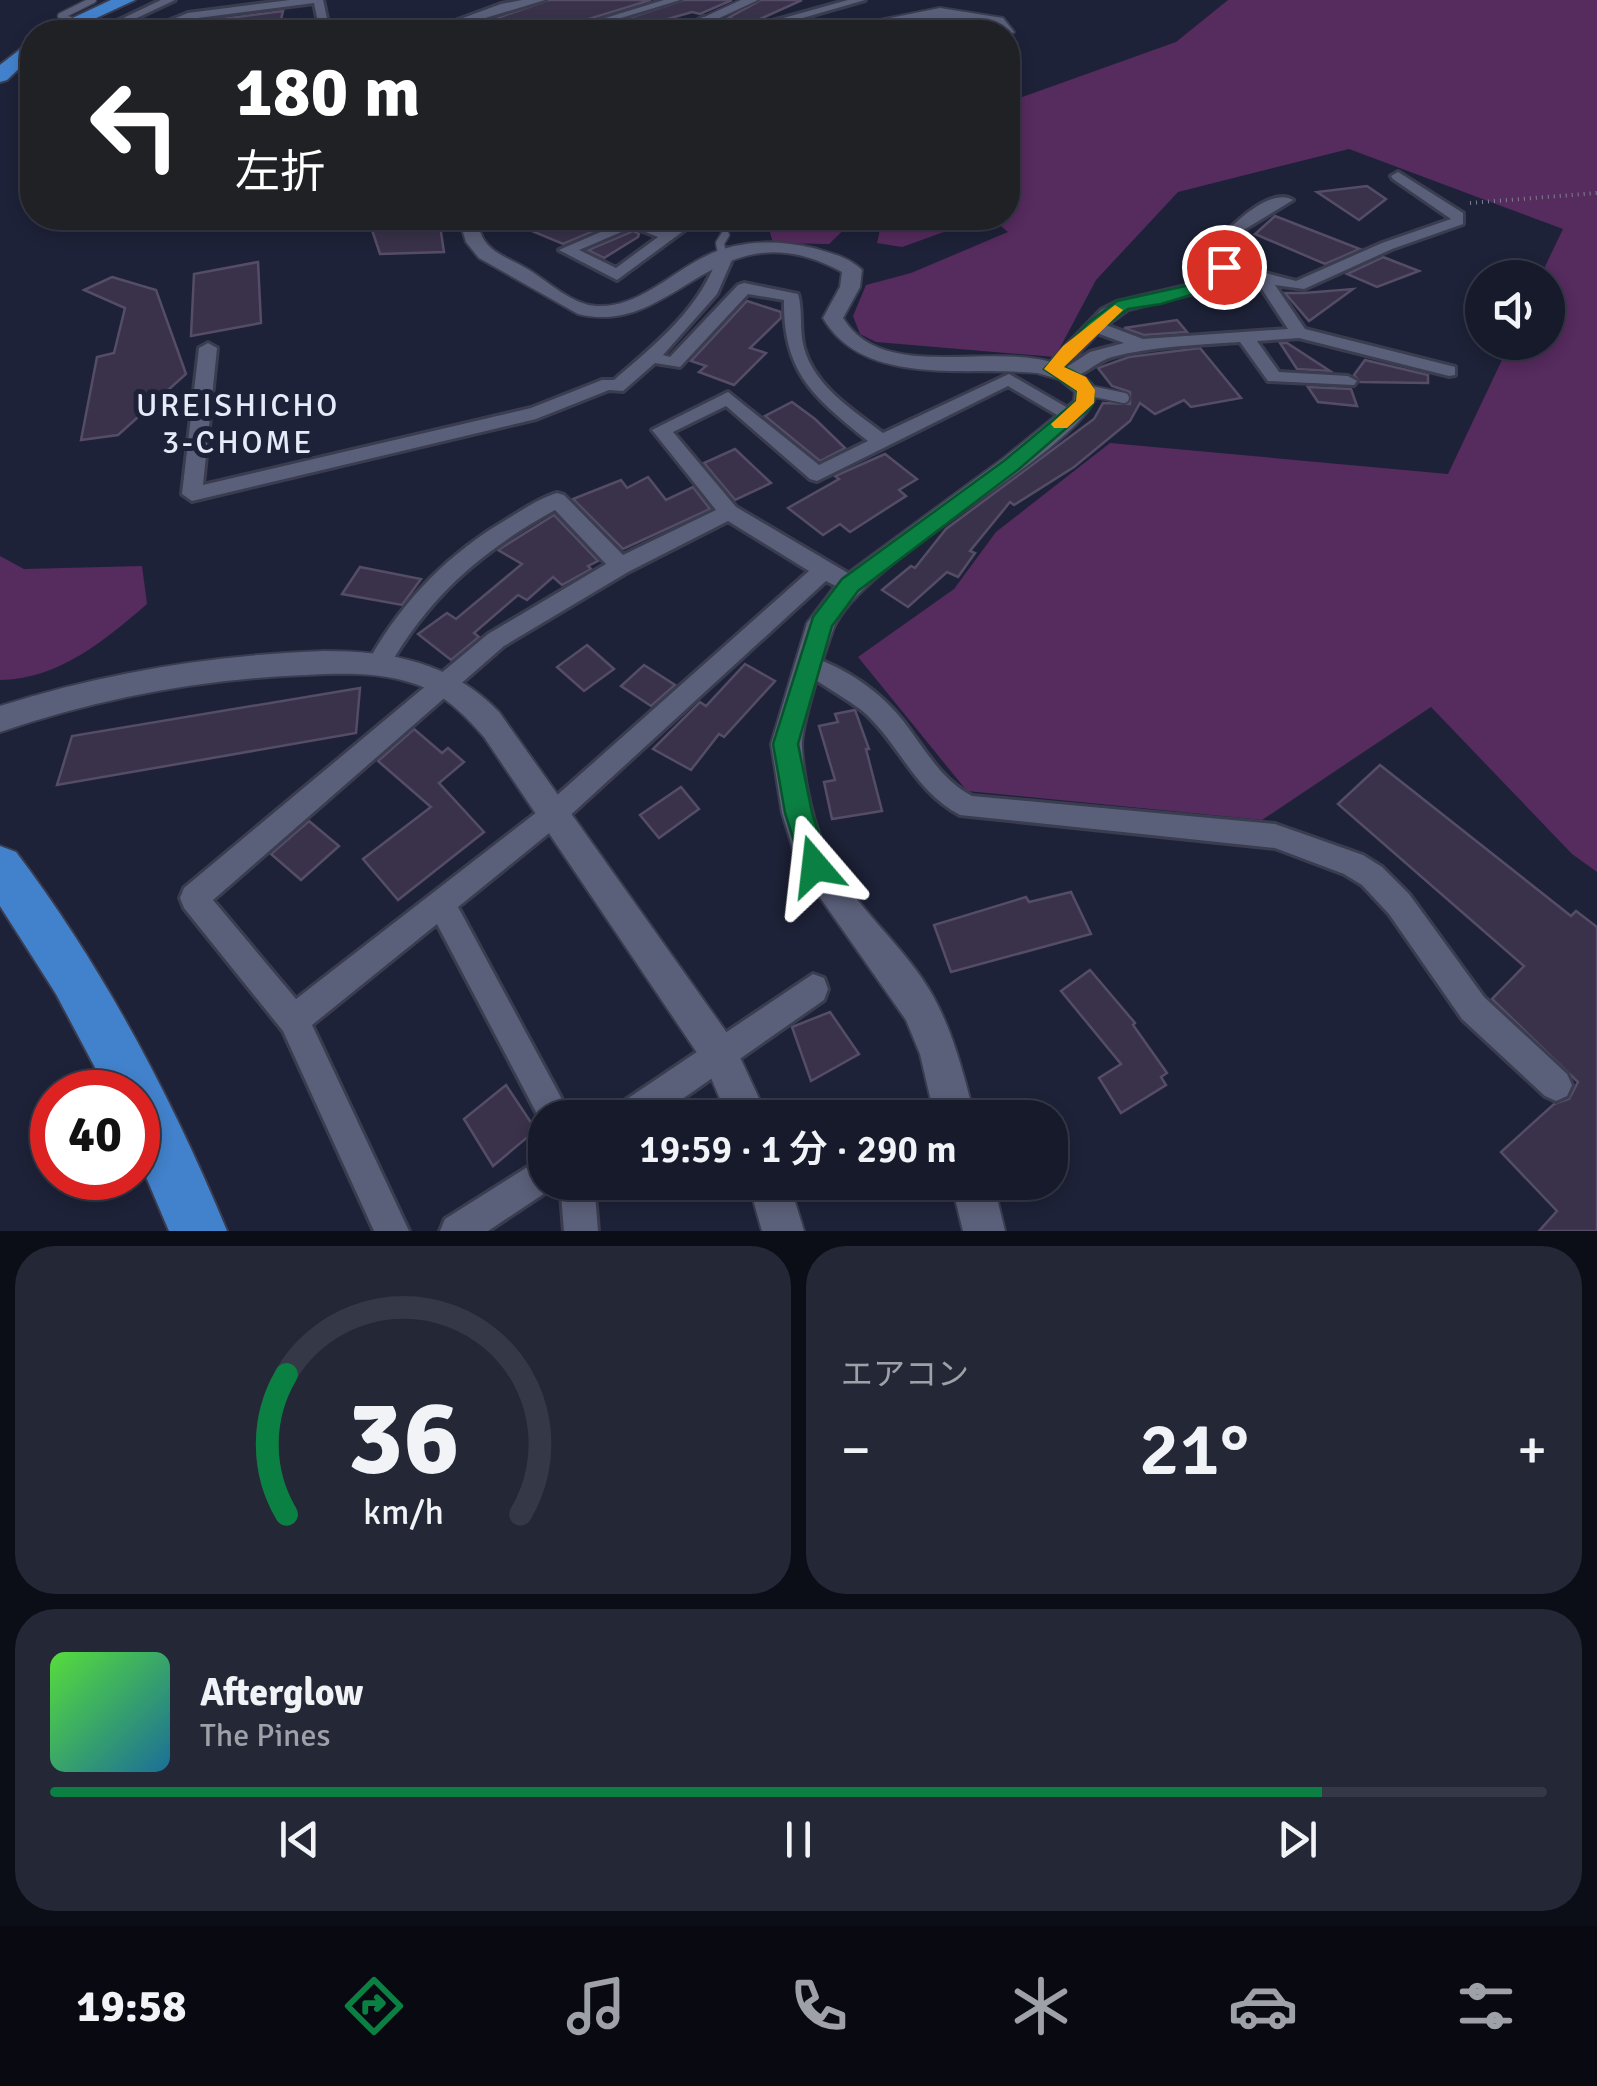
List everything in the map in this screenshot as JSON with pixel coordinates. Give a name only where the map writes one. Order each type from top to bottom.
[{"type":"highway","points":[[75,20],[126,0]]},
{"type":"highway","points":[[0,76],[20,57]]},
{"type":"highway","points":[[0,867],[48,933],[96,1010],[125,1070]]},
{"type":"highway","points":[[160,1146],[198,1231]]},
{"type":"street","points":[[126,20],[170,0]]},
{"type":"street","points":[[178,20],[188,16],[236,16],[316,0]]},
{"type":"street","points":[[465,20],[505,6],[540,0]]},
{"type":"street","points":[[608,20],[675,0]]},
{"type":"street","points":[[792,20],[860,0]]},
{"type":"street","points":[[703,20],[744,2]]},
{"type":"street","points":[[894,20],[940,12],[992,20]]},
{"type":"street","points":[[1069,378],[1094,326],[1123,305],[1161,300],[1192,289],[1201,276],[1224,267],[1298,286],[1387,246],[1458,221],[1458,216],[1398,176]]},
{"type":"street","points":[[1224,267],[1217,255],[1223,240],[1255,214],[1286,200]]},
{"type":"street","points":[[470,230],[471,239],[481,251],[570,305],[596,312],[626,308],[649,299],[725,248],[793,249],[838,261],[852,270],[850,287],[833,318],[847,340],[882,356],[1069,378],[1096,356],[1141,344],[1299,332],[1449,371]]},
{"type":"street","points":[[614,230],[567,250],[617,275],[677,230]]},
{"type":"street","points":[[653,230],[668,236]]},
{"type":"street","points":[[208,348],[192,494],[536,413],[608,384],[617,387],[651,357],[715,288],[725,248]]},
{"type":"street","points":[[1262,277],[1299,332]]},
{"type":"street","points":[[651,357],[674,363],[744,288],[792,297],[790,327],[805,377],[882,442]]},
{"type":"street","points":[[1094,326],[1141,344]]},
{"type":"street","points":[[1245,337],[1274,377],[1348,382]]},
{"type":"street","points":[[951,1100],[939,1053],[918,1008],[815,866],[798,813],[786,744],[822,623],[850,585],[1085,403],[1069,378]]},
{"type":"street","points":[[850,585],[729,512],[660,430],[728,398],[818,474],[1009,379],[1071,415]]},
{"type":"street","points":[[378,665],[401,621],[462,556],[557,500],[620,566]]},
{"type":"street","points":[[392,1231],[294,1020],[194,898],[448,686],[496,640],[620,566],[729,512]]},
{"type":"street","points":[[294,1020],[555,814],[824,570]]},
{"type":"street","points":[[0,719],[45,703],[157,675],[325,662],[402,668],[448,686],[467,696],[495,728],[719,1054],[740,1100]]},
{"type":"street","points":[[809,665],[838,676],[884,716],[948,797],[969,806],[1275,836],[1352,864],[1372,876],[1399,904],[1473,1008],[1556,1085]]},
{"type":"street","points":[[440,902],[546,1100]]},
{"type":"street","points":[[652,1100],[814,988]]},
{"type":"street","points":[[457,1231],[528,1184]]},
{"type":"street","points":[[578,1200],[580,1231]]},
{"type":"street","points":[[773,1200],[782,1231]]},
{"type":"street","points":[[976,1200],[984,1231]]},
{"type":"lane","points":[[70,20],[61,16],[93,0]]},
{"type":"lane","points":[[1069,378],[1124,398]]},
{"type":"path","points":[[1457,204],[1597,193]]},
{"type":"shaded area","points":[[1228,0],[1597,0],[1597,872],[1572,854],[1431,707],[1262,820],[967,791],[858,657],[954,589],[996,532],[1110,443],[1448,474],[1502,360],[1565,360],[1565,260],[1548,260],[1563,229],[1349,149],[1178,192],[1096,280],[1055,357],[876,342],[860,334],[853,316],[866,285],[911,273],[1008,232],[1006,230],[1020,230],[1020,98],[1176,42]]},
{"type":"shaded area","points":[[769,230],[844,230],[829,244],[773,243]]},
{"type":"shaded area","points":[[880,230],[949,230],[902,247],[877,243]]},
{"type":"shaded area","points":[[0,556],[24,569],[142,566],[147,604],[80,656],[42,673],[0,680]]},
{"type":"building","points":[[549,0],[651,0],[585,20],[495,20]]},
{"type":"building","points":[[684,0],[732,0],[700,14],[692,12],[664,20],[623,20]]},
{"type":"building","points":[[761,0],[802,0],[758,20],[728,18]]},
{"type":"building","points":[[283,11],[281,20],[214,20]]},
{"type":"building","points":[[1367,186],[1386,199],[1359,220],[1317,192]]},
{"type":"building","points":[[1275,216],[1360,249],[1325,264],[1255,234]]},
{"type":"building","points":[[372,230],[441,230],[444,252],[380,254]]},
{"type":"building","points":[[529,230],[596,230],[563,244]]},
{"type":"building","points":[[633,231],[638,237],[604,258],[588,250]]},
{"type":"building","points":[[1383,257],[1419,271],[1377,287],[1347,274]]},
{"type":"building","points":[[258,262],[261,323],[191,336],[194,274]]},
{"type":"building","points":[[112,277],[156,290],[186,374],[118,435],[81,440],[97,357],[114,353],[125,308],[84,290]]},
{"type":"building","points":[[1353,289],[1309,321],[1285,293],[1304,293]]},
{"type":"building","points":[[747,301],[781,312],[781,318],[750,348],[766,353],[734,385],[699,372],[706,366],[691,361]]},
{"type":"building","points":[[1177,320],[1187,332],[1144,335],[1124,328]]},
{"type":"building","points":[[1280,343],[1287,343],[1330,371],[1297,369]]},
{"type":"building","points":[[1200,348],[1241,398],[1191,407],[1184,400],[1155,414],[1140,403],[1130,421],[1074,467],[1014,505],[1010,502],[970,551],[975,553],[958,577],[947,572],[908,607],[882,590],[911,566],[915,568],[946,529],[1094,419],[1103,403],[1130,404],[1130,392],[1112,386],[1098,368],[1129,357]]},
{"type":"building","points":[[1365,360],[1428,375],[1428,383],[1360,382],[1354,375]]},
{"type":"building","points":[[1308,387],[1351,389],[1357,406],[1318,402]]},
{"type":"building","points":[[792,402],[845,448],[820,461],[765,416]]},
{"type":"building","points":[[735,449],[771,483],[735,500],[704,463]]},
{"type":"building","points":[[885,454],[917,479],[899,490],[906,496],[850,532],[840,524],[823,535],[788,508],[839,479],[835,476]]},
{"type":"building","points":[[648,477],[666,500],[693,487],[710,509],[623,549],[573,499],[621,480],[627,488]]},
{"type":"building","points":[[554,515],[598,561],[588,566],[591,569],[562,585],[553,577],[527,600],[518,595],[474,633],[479,637],[451,660],[418,634],[447,613],[456,619],[522,564],[498,550]]},
{"type":"building","points":[[360,567],[421,579],[402,605],[342,594]]},
{"type":"building","points":[[587,645],[614,669],[584,691],[557,667]]},
{"type":"building","points":[[745,664],[775,681],[724,737],[719,734],[691,770],[653,749],[700,702],[706,706]]},
{"type":"building","points":[[644,665],[675,685],[651,706],[621,686]]},
{"type":"building","points":[[360,688],[356,733],[57,785],[72,736]]},
{"type":"building","points":[[855,710],[869,749],[882,811],[832,819],[824,782],[835,780],[819,726],[838,722],[835,714]]},
{"type":"building","points":[[414,729],[442,753],[448,748],[464,762],[439,783],[484,832],[398,900],[363,859],[431,807],[378,761]]},
{"type":"building","points":[[1380,765],[1571,916],[1576,911],[1597,927],[1597,1231],[1539,1231],[1557,1211],[1501,1152],[1554,1104],[1569,1099],[1578,1082],[1492,999],[1524,966],[1338,804]]},
{"type":"building","points":[[681,787],[699,809],[659,838],[640,815]]},
{"type":"building","points":[[309,821],[339,846],[301,880],[271,854]]},
{"type":"building","points":[[1071,892],[1091,934],[951,972],[934,925],[1026,897],[1029,902]]},
{"type":"building","points":[[1090,970],[1135,1023],[1167,1073],[1161,1077],[1166,1085],[1121,1113],[1099,1078],[1121,1064],[1061,991]]},
{"type":"building","points":[[830,1012],[859,1054],[811,1081],[792,1027]]},
{"type":"building","points":[[506,1085],[528,1118],[528,1137],[493,1166],[464,1119]]},
{"type":"slow traffic","points":[[1060,424],[1085,403],[1086,390],[1080,381],[1053,369],[1115,310]]},
{"type":"district","name":"UREISHICHO 3-CHOME","points":[[238,424]]},
{"type":"route","points":[[815,866],[798,813],[786,744],[822,623],[850,585],[1012,464],[1085,403],[1086,390],[1080,381],[1053,369],[1107,314],[1123,305],[1161,300],[1192,289],[1201,276],[1224,267]]}]
